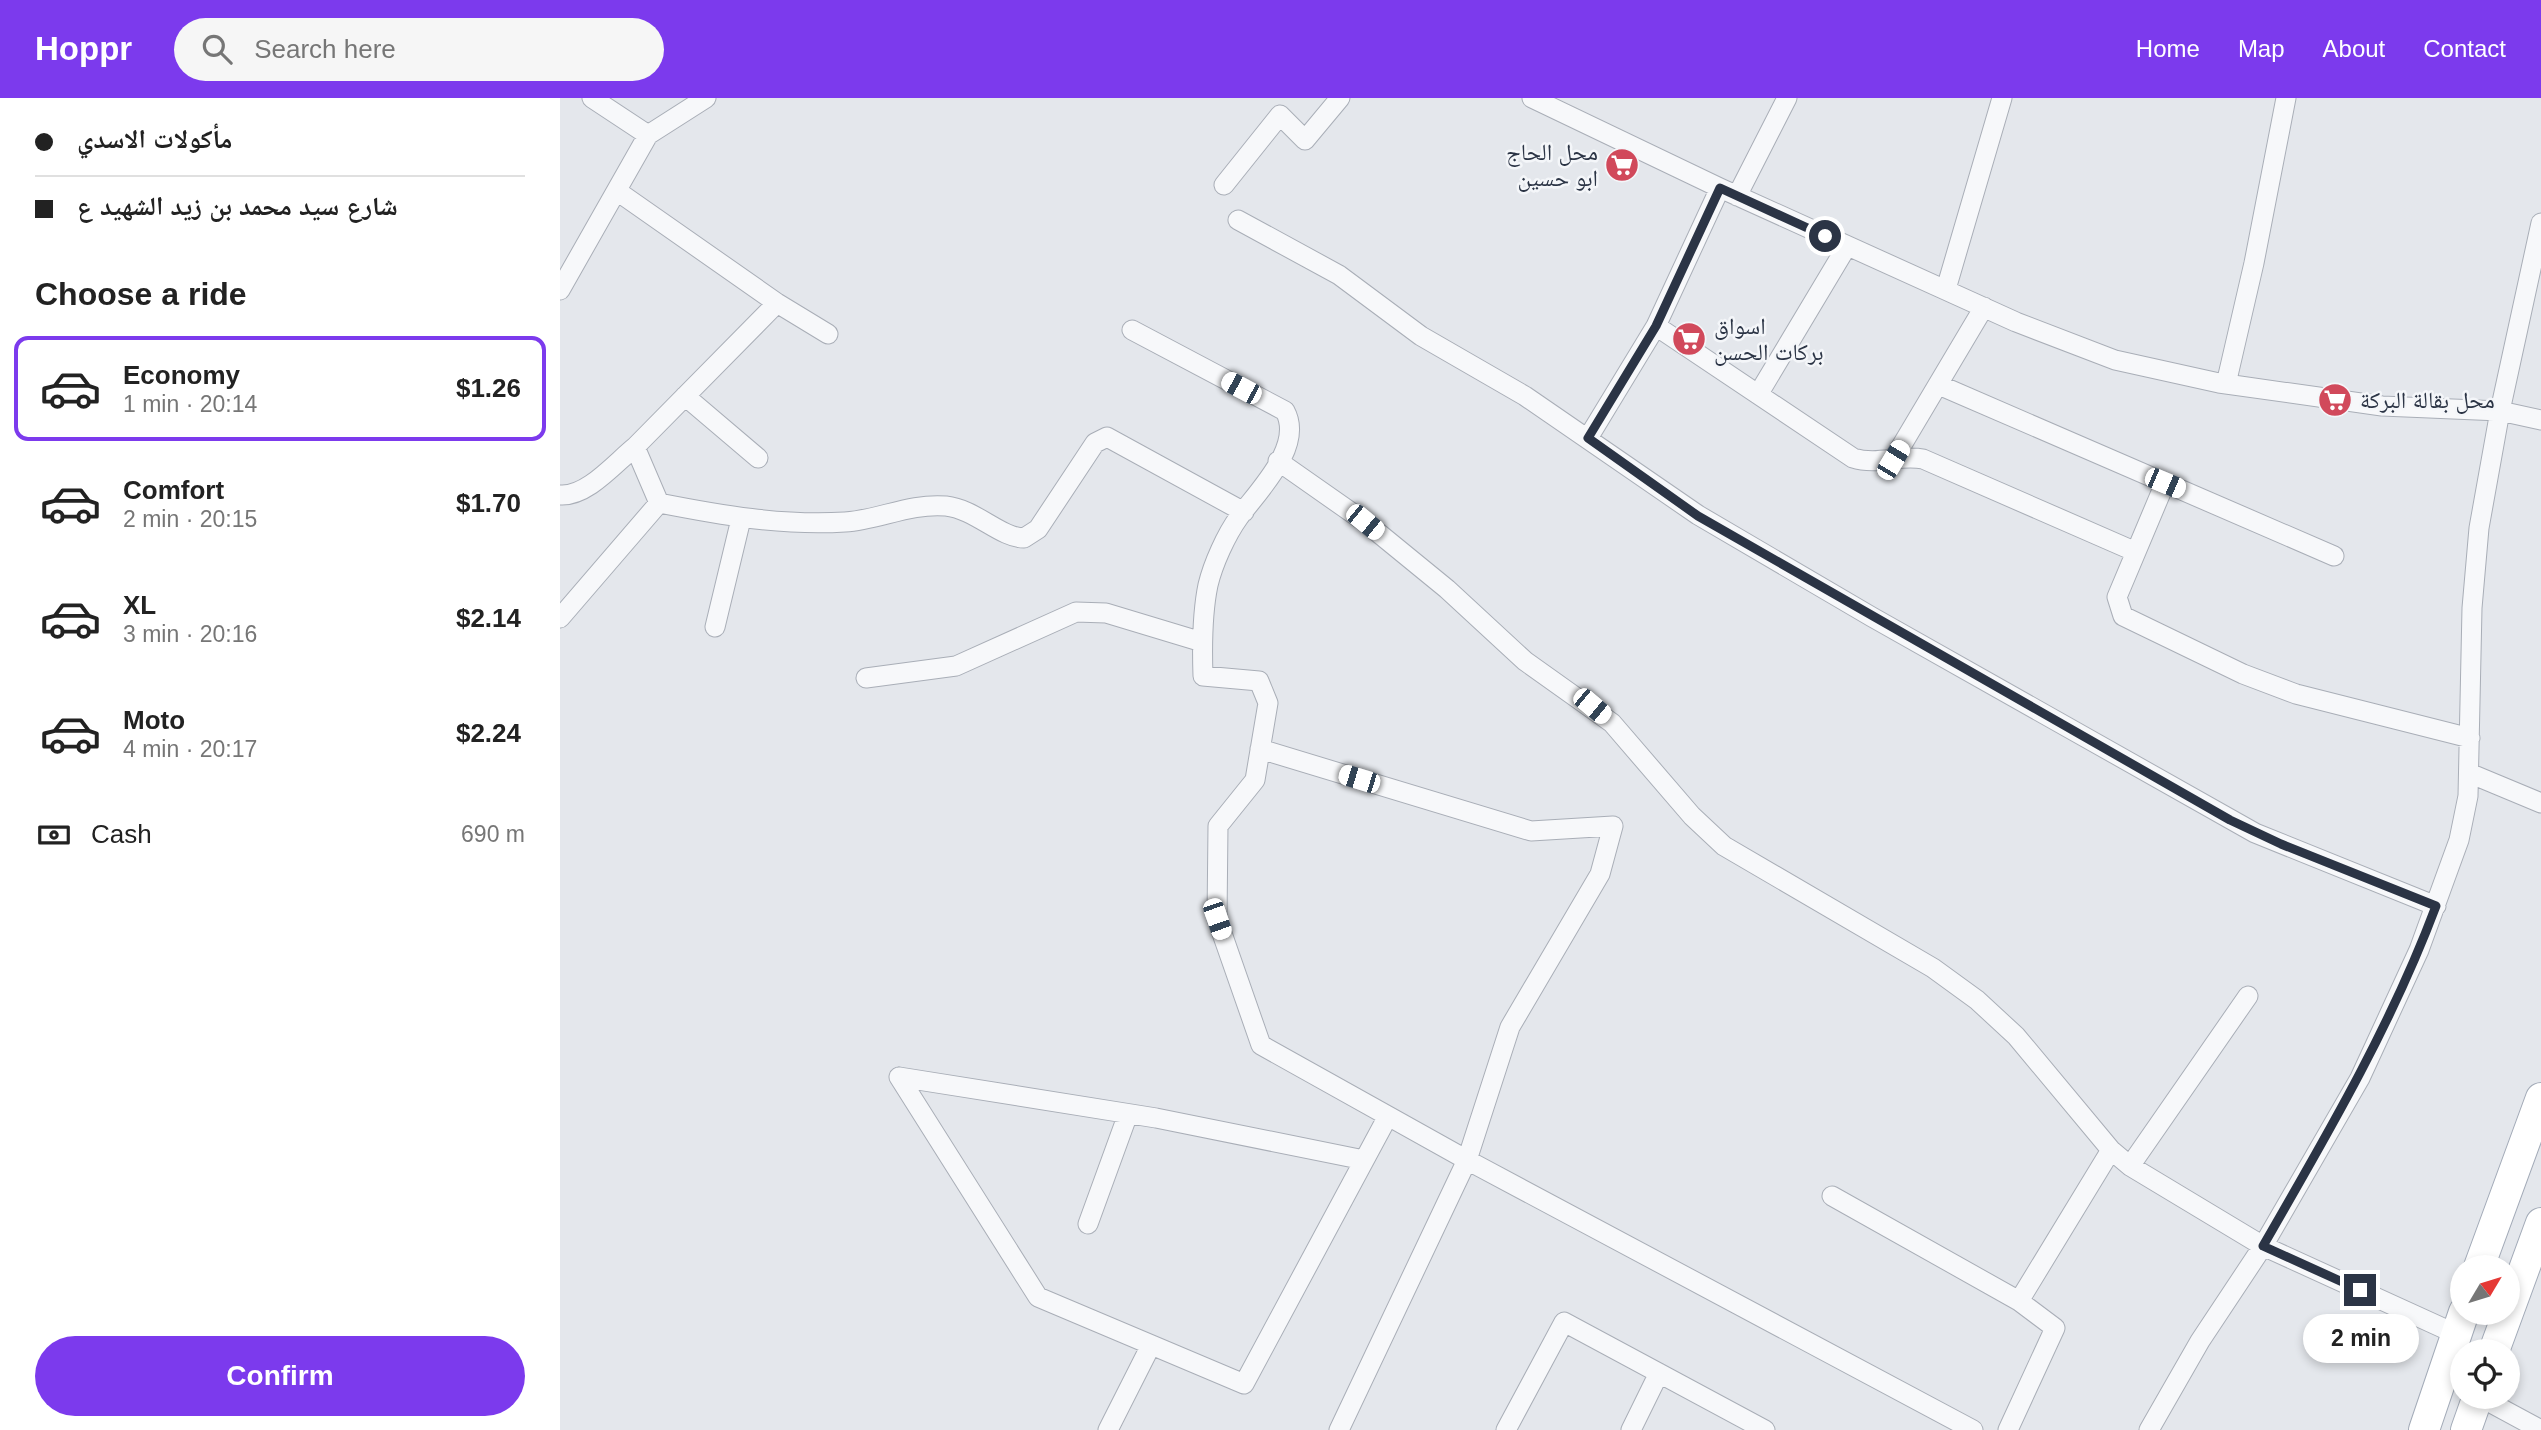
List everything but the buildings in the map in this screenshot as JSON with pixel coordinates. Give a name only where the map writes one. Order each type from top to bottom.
[{"type":"main road","points":[[2483,1255],[2541,1098]]},
{"type":"main road","points":[[2498,1339],[2541,1223]]},
{"type":"main road","points":[[2424,1430],[2459,1325]]},
{"type":"main road","points":[[2466,1430],[2473,1409]]},
{"type":"street","points":[[592,98],[648,135]]},
{"type":"street","points":[[560,290],[648,135],[706,98]]},
{"type":"street","points":[[1224,185],[1280,115],[1305,140],[1340,98]]},
{"type":"street","points":[[1588,438],[1656,326],[1728,192],[1787,98]]},
{"type":"street","points":[[1946,289],[2002,98]]},
{"type":"street","points":[[2226,384],[2254,263],[2286,98]]},
{"type":"street","points":[[1543,100],[1728,192],[2048,336],[2115,360],[2226,384],[2382,406],[2500,411],[2541,420]]},
{"type":"street","points":[[617,191],[777,303],[828,334]]},
{"type":"street","points":[[1238,220],[1339,275],[1421,336],[1514,389],[1698,516],[2230,820],[2281,844],[2436,906]]},
{"type":"street","points":[[2149,1430],[2200,1341],[2263,1246],[2370,1057],[2406,983],[2436,906],[2465,818],[2469,773],[2474,568],[2500,411],[2541,223]]},
{"type":"street","points":[[1759,393],[1847,246]]},
{"type":"street","points":[[560,495],[568,496],[584,489],[635,447],[777,303]]},
{"type":"street","points":[[1893,460],[1984,307]]},
{"type":"street","points":[[1656,326],[1853,458],[1873,463],[1913,457],[1933,463],[2136,552]]},
{"type":"street","points":[[1132,330],[1285,411],[1292,423],[1292,432],[1278,461],[1234,527],[1208,586],[1202,642],[1203,676],[1259,681],[1268,703],[1255,779],[1218,827],[1217,919],[1261,1045],[1467,1160],[1973,1430]]},
{"type":"street","points":[[1939,385],[2334,556]]},
{"type":"street","points":[[685,396],[758,458]]},
{"type":"street","points":[[659,503],[741,519],[847,523],[902,508],[944,506],[968,510],[1024,538],[1038,529],[1095,443],[1107,437],[1244,512]]},
{"type":"street","points":[[635,447],[659,503]]},
{"type":"street","points":[[1278,461],[1365,522],[1447,589],[1525,662],[1612,723],[1692,816],[1724,846],[1933,968],[1977,1000],[2016,1036],[2111,1150],[2130,1166],[2263,1246],[2450,1319]]},
{"type":"street","points":[[2165,483],[2118,597],[2119,610],[2129,620],[2287,691],[2470,738]]},
{"type":"street","points":[[560,618],[659,503]]},
{"type":"street","points":[[715,627],[741,519]]},
{"type":"street","points":[[866,678],[956,666],[1076,612],[1106,613],[1202,642]]},
{"type":"street","points":[[1260,749],[1531,831],[1613,825],[1600,874],[1510,1027],[1467,1160],[1339,1430]]},
{"type":"street","points":[[2469,773],[2541,803]]},
{"type":"street","points":[[2130,1166],[2248,996]]},
{"type":"street","points":[[1364,1160],[1128,1114],[899,1077],[1038,1297],[1244,1384],[1388,1116]]},
{"type":"street","points":[[1088,1224],[1128,1114]]},
{"type":"street","points":[[2019,1301],[2111,1150]]},
{"type":"street","points":[[1832,1196],[2019,1301],[2055,1328],[2008,1430]]},
{"type":"street","points":[[1506,1430],[1564,1322],[1765,1430]]},
{"type":"street","points":[[1108,1430],[1151,1345]]},
{"type":"street","points":[[1631,1430],[1659,1373]]},
{"type":"street","points":[[2502,1409],[2541,1430]]},
{"type":"place","name":"محل الحاج ابو حسين","points":[[1622,165]]},
{"type":"place","name":"اسواق بركات الحسن","points":[[1689,339]]},
{"type":"place","name":"محل بقالة البركة","points":[[2335,400]]},
{"type":"route","points":[[1825,236],[1720,188],[1656,326],[1588,438],[1698,516],[2230,820],[2281,844],[2436,906],[2401,993],[2360,1078],[2263,1246],[2360,1290]]}]
